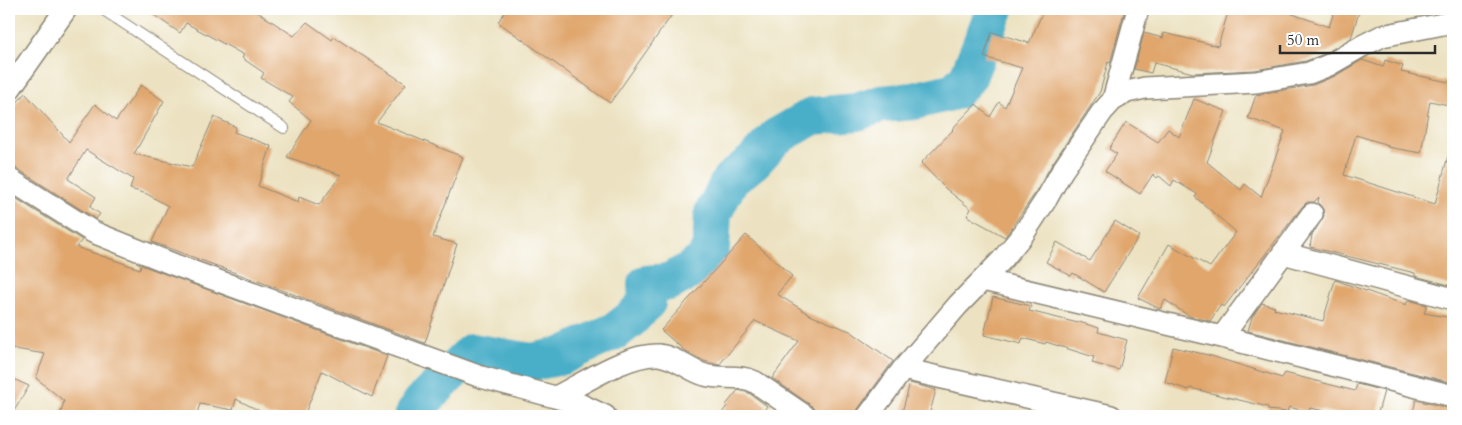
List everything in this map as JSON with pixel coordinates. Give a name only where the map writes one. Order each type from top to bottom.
[{"type":"street","points":[[9,90],[66,9]]},
{"type":"street","points":[[1113,100],[1138,9]]},
{"type":"street","points":[[868,416],[903,368],[958,305],[984,280],[1024,233],[1067,164],[1102,112],[1113,100],[1127,92],[1145,88],[1256,82],[1309,72],[1329,66],[1382,36],[1453,22]]},
{"type":"street","points":[[9,179],[92,232],[175,265],[480,377],[577,403],[605,416]]},
{"type":"street","points":[[1222,337],[1312,214]]},
{"type":"street","points":[[1284,253],[1453,298]]},
{"type":"street","points":[[984,280],[1222,337],[1453,396]]},
{"type":"street","points":[[556,397],[636,358],[660,355],[675,360],[707,376],[746,378],[755,382],[805,416]]},
{"type":"street","points":[[903,368],[1111,416]]},
{"type":"lane","points":[[102,9],[284,128]]},
{"type":"building","points":[[145,9],[253,9],[294,36],[307,22],[332,40],[334,37],[406,84],[377,122],[463,157],[433,237],[457,244],[425,343],[152,242],[168,206],[147,194],[130,189],[133,179],[86,150],[68,179],[96,197],[90,207],[100,214],[96,219],[16,168],[9,167],[9,112],[25,93],[69,142],[95,104],[116,121],[141,85],[164,101],[134,154],[192,167],[214,117],[236,127],[234,132],[271,146],[258,186],[298,202],[299,197],[319,205],[341,175],[287,157],[311,120],[289,102],[293,97],[261,78],[264,73],[242,58],[244,55],[186,23],[180,33]]},
{"type":"building","points":[[507,9],[676,9],[610,103],[498,22]]},
{"type":"building","points":[[1044,9],[1125,9],[1100,92],[1005,237],[967,216],[971,209],[945,188],[921,163],[976,104],[990,117],[999,102],[1005,107],[1022,68],[984,57],[992,32],[1029,43]]},
{"type":"building","points":[[1229,9],[1279,9],[1329,27],[1335,9],[1360,9],[1351,38],[1324,54],[1306,61],[1255,70],[1193,73],[1154,63],[1151,73],[1134,69],[1144,33],[1163,38],[1164,33],[1218,46]]},
{"type":"building","points":[[1362,60],[1383,67],[1385,60],[1403,66],[1401,72],[1453,83],[1453,106],[1430,101],[1421,153],[1387,147],[1388,145],[1356,135],[1344,175],[1435,204],[1448,156],[1453,157],[1453,286],[1415,276],[1415,273],[1310,247],[1312,235],[1324,216],[1323,209],[1318,203],[1319,197],[1314,202],[1307,202],[1302,207],[1224,307],[1221,305],[1210,321],[1189,316],[1165,300],[1160,309],[1138,298],[1169,244],[1210,267],[1236,232],[1195,197],[1197,194],[1174,180],[1171,186],[1159,176],[1157,178],[1153,174],[1140,194],[1105,171],[1117,154],[1109,149],[1126,122],[1158,142],[1168,129],[1179,137],[1194,99],[1226,111],[1207,162],[1241,190],[1245,184],[1261,197],[1285,131],[1248,118],[1256,95],[1313,85],[1335,76]]},
{"type":"building","points":[[9,194],[82,240],[76,247],[140,269],[141,265],[387,356],[372,397],[322,371],[304,416],[270,416],[236,399],[233,410],[200,404],[196,416],[60,416],[64,401],[36,378],[45,354],[9,348]]},
{"type":"building","points":[[1115,221],[1139,236],[1104,292],[1073,273],[1071,276],[1046,262],[1057,242],[1090,261]]},
{"type":"building","points":[[746,235],[792,276],[777,294],[812,316],[850,331],[893,361],[858,409],[856,416],[817,416],[816,410],[812,406],[772,378],[799,341],[755,321],[719,365],[704,361],[685,351],[661,330]]},
{"type":"building","points":[[1335,280],[1406,305],[1408,300],[1427,305],[1424,313],[1453,318],[1453,383],[1248,331],[1252,317],[1262,303],[1275,307],[1274,309],[1323,321]]},
{"type":"building","points":[[993,297],[1031,306],[1029,311],[1079,322],[1099,328],[1098,332],[1127,340],[1119,370],[1092,363],[1094,357],[1046,342],[1045,344],[1023,338],[1021,344],[984,335]]},
{"type":"building","points":[[1173,347],[1208,355],[1282,378],[1285,373],[1355,391],[1357,384],[1384,391],[1377,416],[1350,416],[1310,408],[1309,412],[1289,407],[1287,412],[1268,410],[1268,407],[1190,388],[1189,390],[1165,382]]},
{"type":"building","points":[[9,377],[29,386],[11,416],[9,416]]},
{"type":"building","points":[[910,383],[936,390],[929,416],[901,416]]},
{"type":"building","points":[[738,390],[749,393],[767,406],[760,416],[720,416]]},
{"type":"building","points":[[1416,400],[1448,408],[1445,416],[1412,416]]},
{"type":"waterway","points":[[413,416],[421,403],[472,352],[532,362],[562,356],[617,330],[631,319],[647,302],[646,284],[669,282],[704,260],[711,247],[713,213],[730,180],[754,161],[776,137],[813,116],[857,112],[881,104],[914,101],[955,91],[968,77],[995,9]]}]
